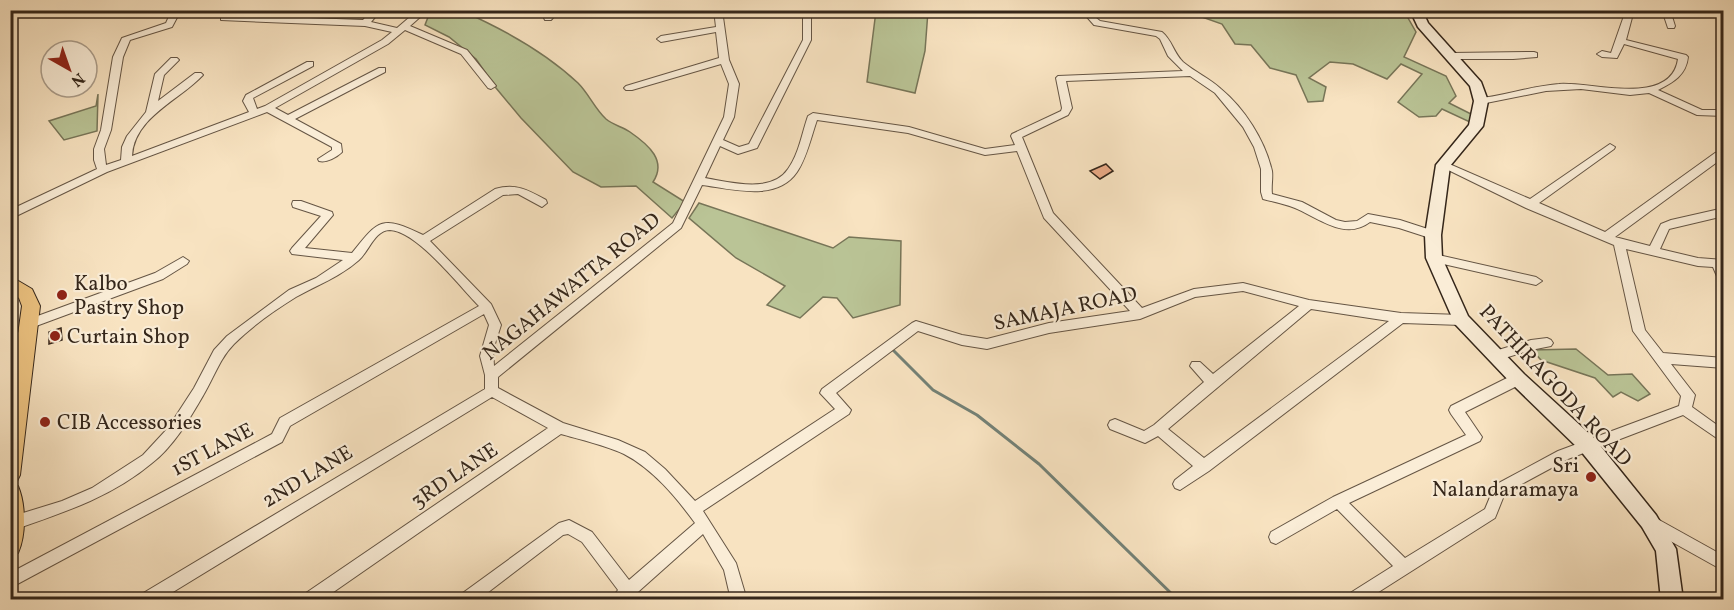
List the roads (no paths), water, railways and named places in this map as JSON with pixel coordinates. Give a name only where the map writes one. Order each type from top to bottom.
[{"type":"main road","points":[[10,282],[26,294],[31,306],[22,333],[10,475]]},
{"type":"main road","points":[[10,493],[12,533]]},
{"type":"street","points":[[103,170],[99,160],[99,149],[106,130],[118,57],[126,38],[169,25],[177,10]]},
{"type":"street","points":[[310,20],[321,10]]},
{"type":"street","points":[[365,23],[377,10]]},
{"type":"street","points":[[10,215],[126,160],[268,108],[385,42],[424,10]]},
{"type":"street","points":[[548,18],[556,10]]},
{"type":"street","name":"NAGAHAWATTA ROAD","points":[[492,391],[491,375],[677,225],[729,117],[734,91],[734,84],[724,60],[718,10]]},
{"type":"street","points":[[718,141],[738,150],[753,146],[807,40],[807,10]]},
{"type":"street","points":[[1093,10],[1091,17],[1097,23],[1159,34],[1164,38],[1165,49],[1219,92],[1239,114],[1257,143],[1268,171],[1265,188],[1267,196],[1298,205],[1339,224],[1360,224],[1368,218],[1400,224],[1433,235]]},
{"type":"street","points":[[1416,10],[1422,24],[1476,85],[1481,102],[1476,126],[1443,165],[1619,243],[1653,252],[1720,264],[1724,280]]},
{"type":"street","points":[[1602,54],[1614,56],[1630,10]]},
{"type":"street","points":[[1666,10],[1671,26]]},
{"type":"street","points":[[225,18],[365,23],[403,29],[464,52],[491,86]]},
{"type":"street","points":[[661,39],[720,29]]},
{"type":"street","points":[[1481,102],[1566,86],[1586,86],[1625,93],[1653,91],[1678,75],[1682,68],[1683,57],[1621,41]]},
{"type":"street","points":[[1451,56],[1483,55],[1507,58],[1534,55]]},
{"type":"street","points":[[152,112],[160,74],[174,60]]},
{"type":"street","points":[[629,88],[724,60]]},
{"type":"street","points":[[254,113],[248,101],[249,97],[310,64]]},
{"type":"street","points":[[288,119],[382,70]]},
{"type":"street","points":[[1140,314],[1048,214],[1016,136],[1065,113],[1061,78],[1194,73]]},
{"type":"street","points":[[126,160],[127,147],[132,136],[152,112],[198,75]]},
{"type":"street","points":[[1653,91],[1700,113],[1724,113]]},
{"type":"street","points":[[268,108],[337,146],[337,152],[323,159]]},
{"type":"street","points":[[699,181],[748,187],[774,186],[793,170],[813,116],[909,130],[986,152],[1019,148]]},
{"type":"street","points":[[1530,205],[1610,147]]},
{"type":"street","points":[[1607,237],[1719,155],[1724,154]]},
{"type":"street","name":"PATHIRAGODA ROAD","points":[[1443,165],[1433,235],[1434,258],[1461,320],[1518,379],[1587,444],[1649,521],[1666,549],[1672,600]]},
{"type":"street","points":[[423,240],[499,192],[510,188],[516,188],[542,203]]},
{"type":"street","points":[[297,204],[328,215],[296,251],[355,257]]},
{"type":"street","points":[[1653,252],[1665,227],[1724,212]]},
{"type":"street","points":[[12,533],[97,492],[148,459],[173,432],[199,390],[218,353],[231,339],[277,303],[320,281],[355,257],[376,230],[386,226],[397,227],[423,240],[486,307],[495,325],[484,362],[491,375]]},
{"type":"street","points":[[1619,243],[1639,331],[1688,395],[1685,409]]},
{"type":"street","points":[[1434,258],[1536,281]]},
{"type":"street","points":[[22,333],[159,276],[183,261]]},
{"type":"street","name":"SAMAJA ROAD","points":[[693,510],[844,410],[827,393],[916,326],[987,344],[1049,328],[1140,314],[1194,293],[1243,287],[1309,304],[1401,318],[1461,320]]},
{"type":"street","points":[[1114,425],[1144,437],[1159,429],[1309,304]]},
{"type":"street","name":"1ST LANE","points":[[10,581],[277,438],[285,422],[486,307]]},
{"type":"street","points":[[1180,484],[1401,318]]},
{"type":"street","points":[[1495,356],[1531,345],[1547,344]]},
{"type":"street","points":[[1661,358],[1724,363]]},
{"type":"street","points":[[1196,366],[1214,382]]},
{"type":"street","points":[[1276,537],[1338,501],[1475,436],[1456,410],[1518,379]]},
{"type":"street","points":[[492,391],[559,428],[627,450],[649,462],[693,510],[703,525],[731,569],[739,600]]},
{"type":"street","name":"2ND LANE","points":[[145,600],[492,391]]},
{"type":"street","points":[[1685,409],[1724,438]]},
{"type":"street","points":[[1352,600],[1490,513],[1500,489],[1587,444],[1685,409]]},
{"type":"street","name":"3RD LANE","points":[[308,600],[559,428]]},
{"type":"street","points":[[1159,429],[1204,467]]},
{"type":"street","points":[[1338,501],[1403,566]]},
{"type":"street","points":[[1649,521],[1724,564]]},
{"type":"street","points":[[465,600],[559,530],[569,527],[587,537],[623,595],[703,525]]},
{"type":"waterway","points":[[892,349],[933,390],[977,415],[1039,464],[1178,600]]},
{"type":"place","name":"Kalbo Pastry Shop","points":[[62,295]]},
{"type":"place","name":"Curtain Shop","points":[[55,336]]},
{"type":"place","name":"CIB Accessories","points":[[45,422]]},
{"type":"place","name":"Sri Nalandaramaya","points":[[1591,477]]}]
